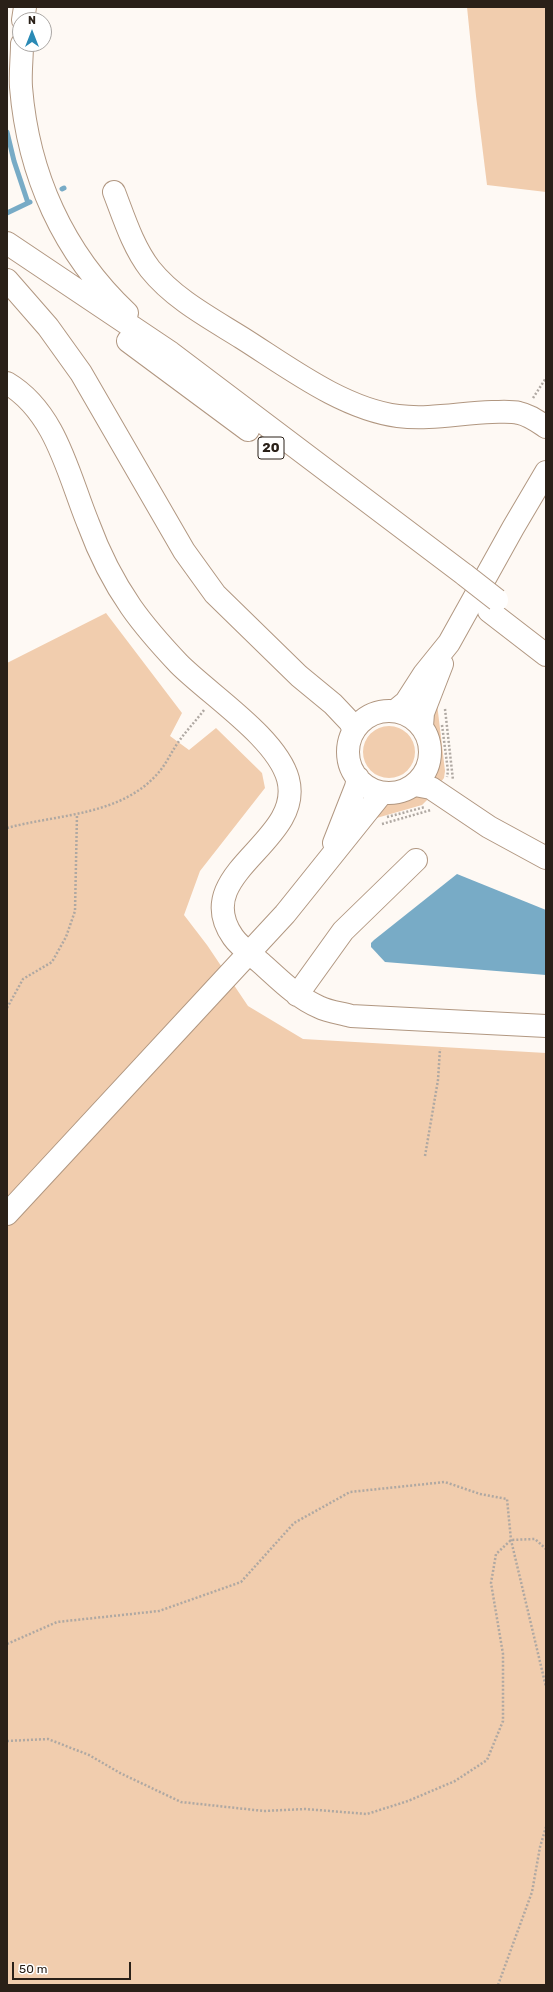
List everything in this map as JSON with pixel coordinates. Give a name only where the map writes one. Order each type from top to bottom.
[{"type":"main road","points":[[22,52],[21,85],[30,145],[40,180],[54,215],[86,267],[108,293],[171,353]]},
{"type":"main road","points":[[114,192],[140,252],[150,269],[163,284],[207,316],[326,389],[372,410],[400,416],[428,417],[498,412],[517,413],[527,416],[546,427]]},
{"type":"main road","name":"20","points":[[7,243],[171,353],[493,606],[546,655]]},
{"type":"main road","name":"20","points":[[7,259],[123,338],[401,543],[461,581]]},
{"type":"main road","points":[[7,280],[48,327],[81,373],[184,551],[215,594],[300,676],[333,704],[350,722],[354,730]]},
{"type":"main road","points":[[7,383],[32,403],[52,430],[104,560],[126,600],[154,637],[179,664],[276,752],[289,781],[288,803],[283,819],[276,829],[234,875],[228,887],[223,909],[226,926],[234,939],[297,995],[321,1008],[351,1016],[546,1026]]},
{"type":"main road","points":[[432,723],[423,713],[450,643],[546,472]]},
{"type":"main road","name":"20","points":[[493,606],[546,638]]},
{"type":"main road","points":[[395,711],[406,702],[424,674],[450,643]]},
{"type":"main road","points":[[382,711],[395,711],[416,720],[432,723],[428,737],[431,758],[425,773],[415,785],[396,793],[382,793],[366,786],[358,778],[350,766],[348,753],[350,739],[354,730],[368,716],[382,711]]},
{"type":"main road","points":[[329,857],[356,787],[358,778]]},
{"type":"main road","points":[[415,785],[432,788],[489,827],[546,858]]},
{"type":"main road","points":[[7,1214],[297,900],[329,857],[358,825],[382,793]]},
{"type":"main road","points":[[297,995],[344,931],[416,860]]},
{"type":"path","points":[[527,416],[532,400],[546,378]]},
{"type":"path","points":[[7,828],[77,814],[115,803],[134,793],[159,772],[178,743],[215,697]]},
{"type":"path","points":[[445,701],[452,785]]},
{"type":"path","points":[[432,723],[448,775],[446,779]]},
{"type":"path","points":[[7,1008],[23,979],[52,962],[66,938],[75,911],[77,814]]},
{"type":"path","points":[[425,1156],[438,1080],[440,1049]]},
{"type":"path","points":[[7,1644],[57,1622],[159,1611],[241,1582],[294,1524],[350,1492],[445,1482],[480,1494],[507,1499],[511,1540],[546,1687]]},
{"type":"path","points":[[7,1741],[48,1739],[89,1755],[120,1773],[182,1802],[264,1810],[305,1809],[367,1814],[408,1801],[455,1781],[487,1760],[503,1721],[503,1654],[490,1583],[496,1554],[511,1540],[534,1539],[546,1549]]},
{"type":"path","points":[[498,1985],[532,1892],[540,1847],[546,1827]]},
{"type":"shaded area","points":[[467,7],[546,7],[546,192],[487,185]]},
{"type":"shaded area","points":[[106,613],[182,713],[170,736],[189,750],[216,728],[262,773],[265,788],[200,871],[184,915],[207,945],[248,1006],[303,1039],[546,1053],[546,1985],[7,1985],[7,663]]},
{"type":"shaded area","points":[[436,695],[445,771],[444,778],[440,783],[431,776],[437,760],[437,744],[431,728]]},
{"type":"shaded area","points":[[384,726],[394,726],[408,733],[415,747],[415,757],[408,771],[394,778],[384,778],[374,774],[367,767],[363,757],[363,747],[367,737],[374,730]]},
{"type":"shaded area","points":[[412,795],[431,796],[422,805],[366,821],[390,800]]},
{"type":"water","points":[[457,874],[546,910],[546,975],[385,962],[371,947],[371,943],[374,940]]},
{"type":"waterway","points":[[7,132],[14,161],[28,203]]},
{"type":"waterway","points":[[7,213],[30,202]]}]
